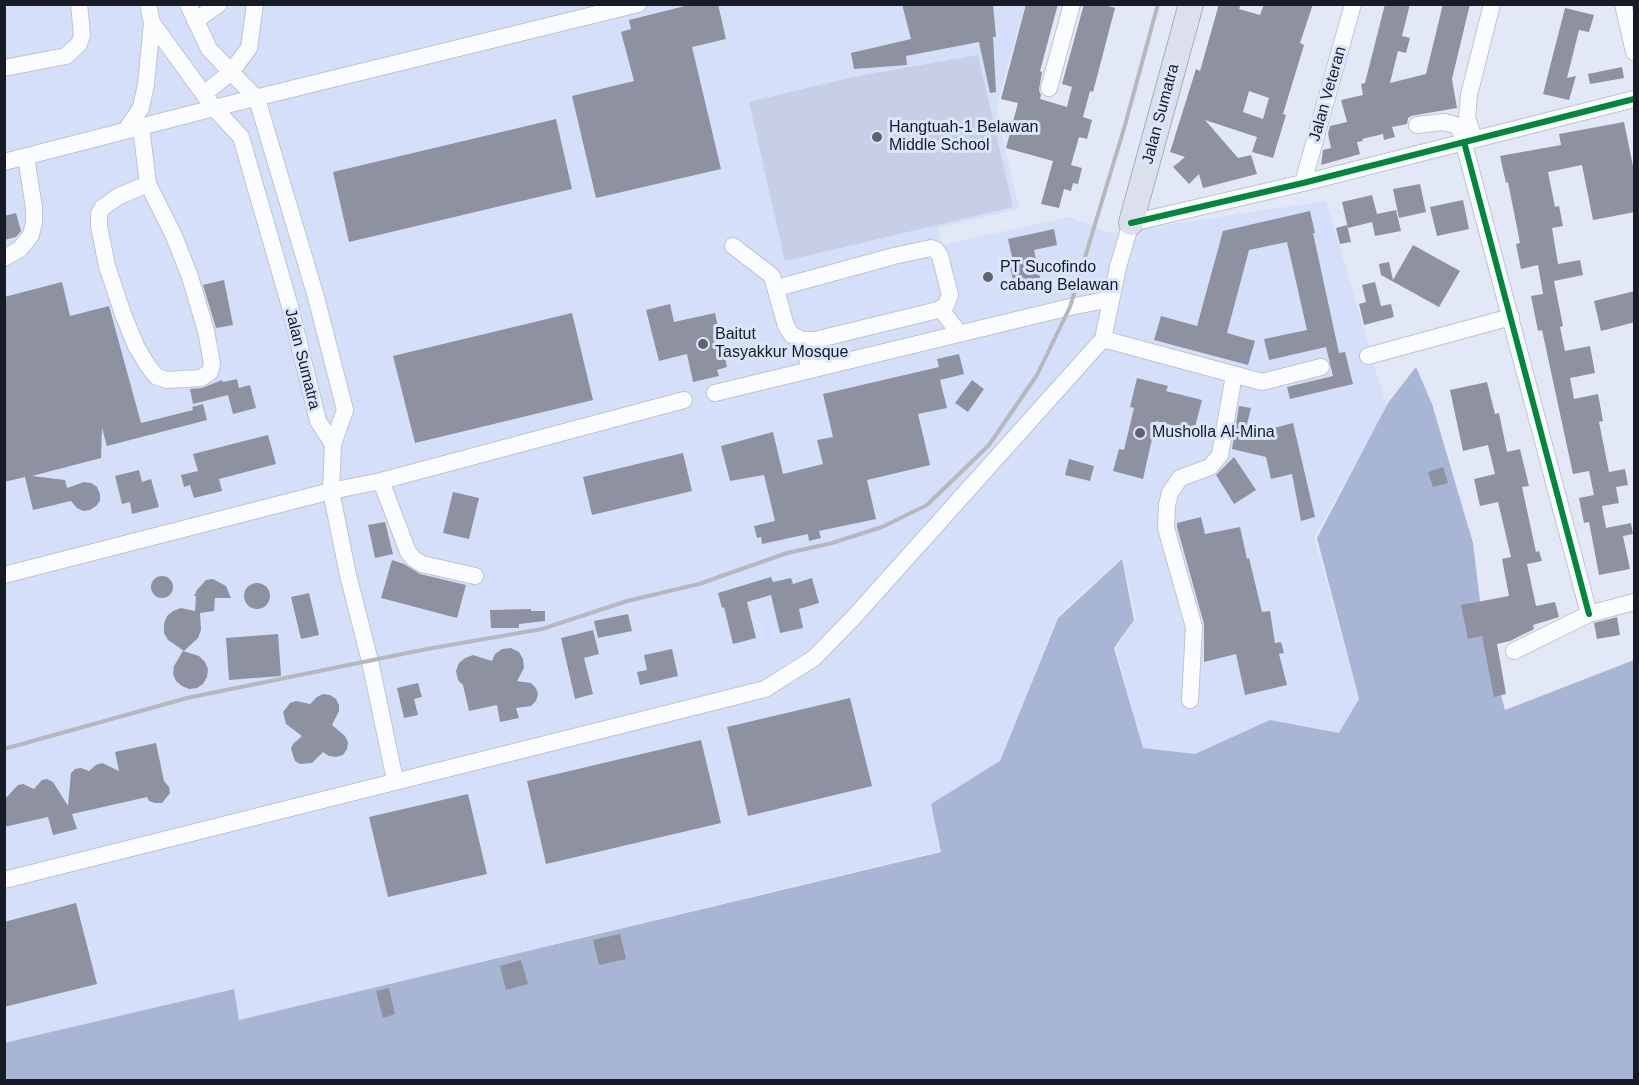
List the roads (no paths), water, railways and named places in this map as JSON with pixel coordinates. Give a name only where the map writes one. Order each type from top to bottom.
[{"type":"highway","name":"Jalan Sumatra","points":[[1131,223],[1191,4]]},
{"type":"street","points":[[4,68],[66,56],[79,44],[82,35],[79,4]]},
{"type":"street","name":"Jalan Sumatra","points":[[125,131],[141,108],[146,84],[152,23],[148,4]]},
{"type":"street","name":"Jalan Sumatra","points":[[188,4],[209,49],[257,99],[316,297],[345,410],[333,444]]},
{"type":"street","points":[[195,21],[219,4]]},
{"type":"street","points":[[209,101],[249,48],[255,4]]},
{"type":"street","points":[[4,162],[141,127],[209,101],[257,99],[638,4]]},
{"type":"street","points":[[1049,88],[1072,4]]},
{"type":"street","name":"Jalan Veteran","points":[[1303,183],[1353,4]]},
{"type":"street","points":[[1492,4],[1469,95],[1467,117],[1469,140],[1510,317],[1589,615]]},
{"type":"street","points":[[1623,4],[1635,52]]},
{"type":"street","name":"Jalan Sumatra","points":[[152,23],[209,101],[241,137],[289,303],[318,421],[333,444]]},
{"type":"street","points":[[4,880],[395,780],[765,689],[814,658],[1103,339],[1110,299],[1131,223],[1303,183],[1635,99]]},
{"type":"street","points":[[1417,125],[1450,123],[1459,127],[1469,140]]},
{"type":"street","points":[[141,127],[148,184],[174,236],[207,330],[212,363],[210,372],[201,378],[167,380],[157,377],[136,346],[107,266],[99,226],[99,214],[102,208],[119,196],[148,184]]},
{"type":"street","points":[[4,258],[20,249],[31,235],[34,222],[26,157]]},
{"type":"street","points":[[733,246],[772,276],[786,326],[792,335],[804,340],[815,340],[938,310],[946,305],[950,296],[940,255],[931,248],[777,288]]},
{"type":"street","points":[[289,303],[316,297]]},
{"type":"street","points":[[715,393],[959,333],[1110,299]]},
{"type":"street","points":[[938,310],[943,312],[959,333]]},
{"type":"street","points":[[1368,356],[1510,317]]},
{"type":"street","points":[[1103,339],[1262,382],[1321,367]]},
{"type":"street","points":[[804,340],[810,370]]},
{"type":"street","points":[[1190,700],[1194,627],[1166,528],[1167,505],[1170,493],[1180,478],[1210,467],[1220,455],[1234,375]]},
{"type":"street","points":[[4,575],[331,491],[381,481],[684,400]]},
{"type":"street","points":[[333,444],[331,491],[395,780]]},
{"type":"street","points":[[381,481],[408,552],[414,559],[422,564],[476,576]]},
{"type":"street","points":[[1514,651],[1589,615],[1635,602]]},
{"type":"railway","points":[[4,749],[187,698],[427,649],[542,629],[627,601],[699,584],[787,553],[832,543],[882,527],[927,505],[989,445],[1037,375],[1070,307],[1125,125],[1158,4]]},
{"type":"place","name":"Hangtuah-1 Belawan Middle School","points":[[877,137]]},
{"type":"place","name":"PT Sucofindo cabang Belawan","points":[[988,277]]},
{"type":"place","name":"Baitut Tasyakkur Mosque","points":[[703,344]]},
{"type":"place","name":"Musholla Al-Mina","points":[[1140,433]]}]
